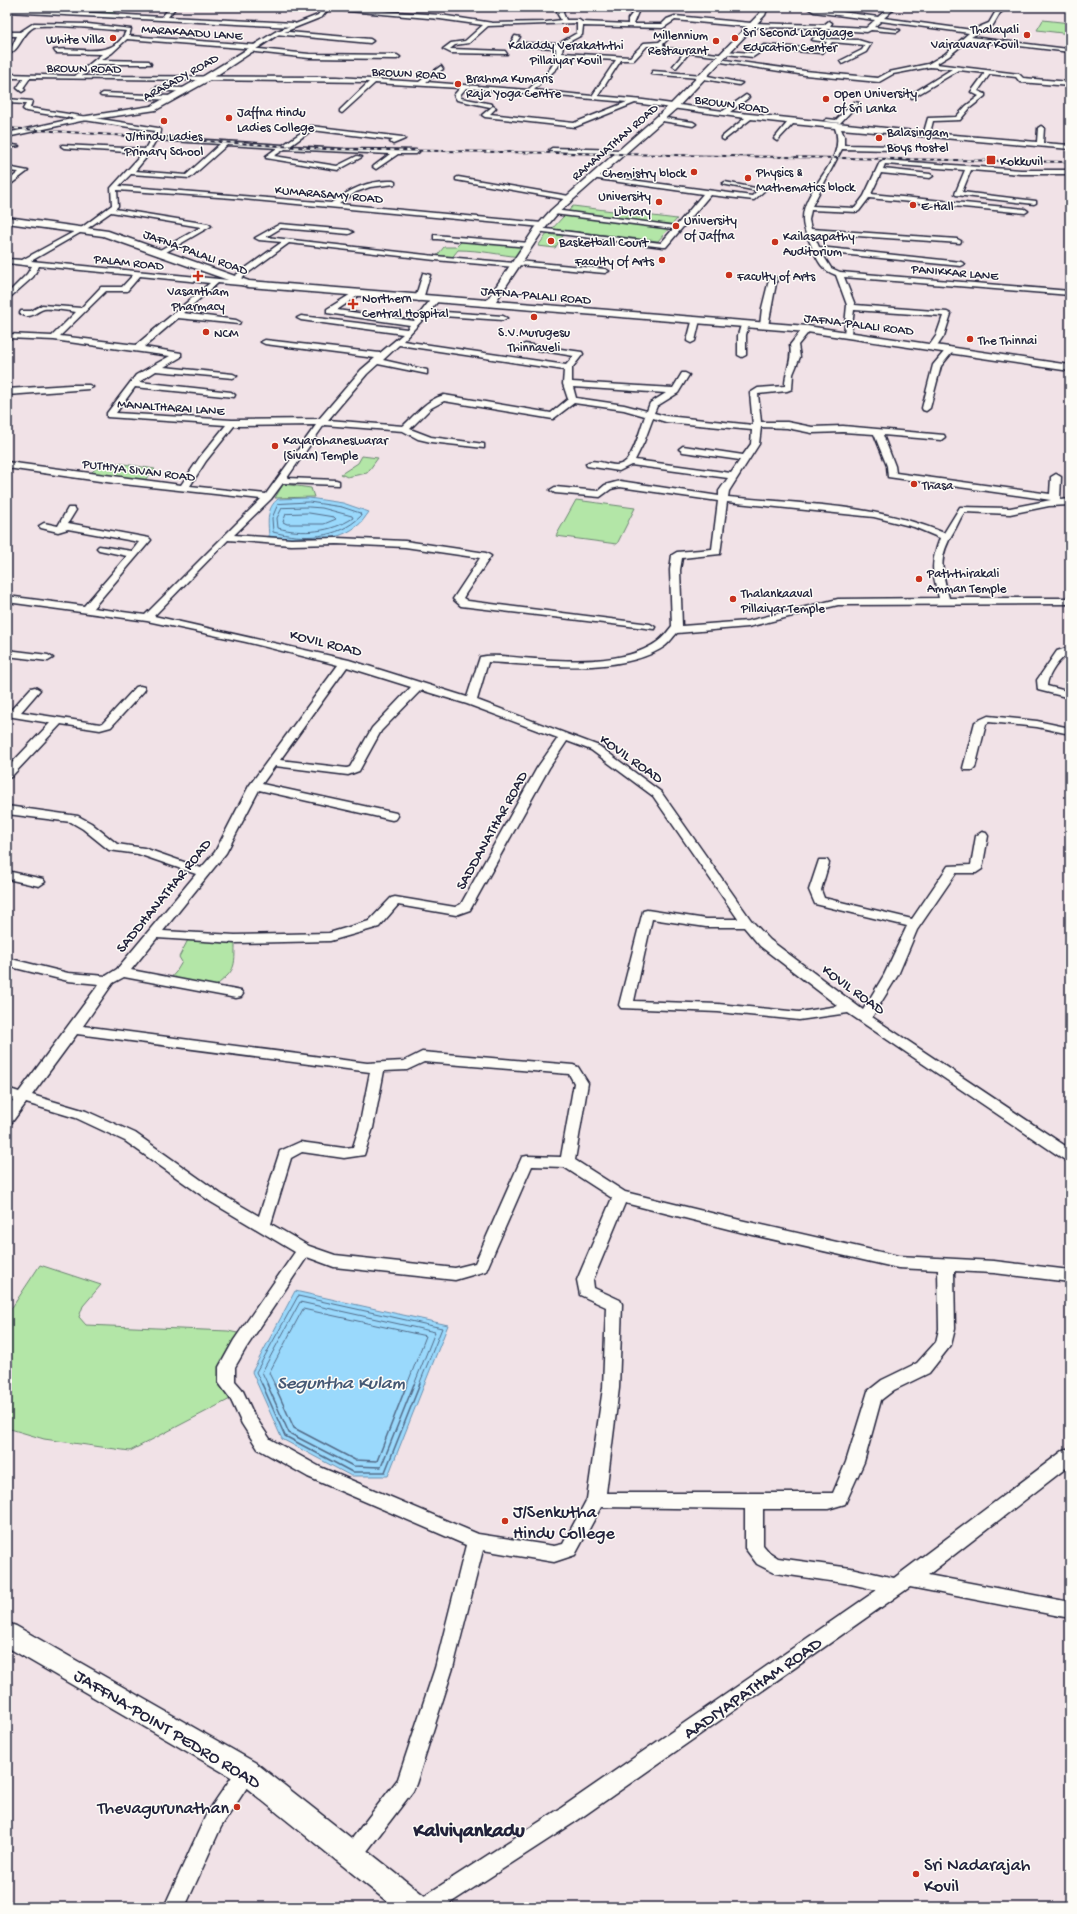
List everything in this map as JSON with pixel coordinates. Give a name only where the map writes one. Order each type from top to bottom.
[{"type":"main road","name":"RAMANATHAN ROAD","points":[[490,303],[540,227],[569,198],[674,106],[763,14],[765,7]]},
{"type":"main road","name":"ARASADY ROAD","points":[[7,135],[85,119],[147,110],[205,79],[277,33],[294,25],[316,18],[326,8]]},
{"type":"main road","name":"JAFNA-PALALI ROAD","points":[[7,220],[105,233],[233,280],[248,284],[847,333],[951,348],[1070,368]]},
{"type":"main road","name":"JAFFNA-POINT PEDRO ROAD","points":[[7,1634],[247,1772],[416,1907]]},
{"type":"street","points":[[9,11],[31,7]]},
{"type":"street","points":[[164,18],[173,7]]},
{"type":"street","points":[[305,7],[440,17],[487,24],[546,24],[564,21],[580,24],[666,27],[669,20],[675,18],[751,25],[897,30]]},
{"type":"street","points":[[561,7],[560,13],[564,21]]},
{"type":"street","points":[[809,7],[814,10],[974,32]]},
{"type":"street","points":[[870,28],[878,18],[893,7]]},
{"type":"street","points":[[660,44],[663,49],[723,56],[805,73],[882,82],[891,73],[930,65],[947,55],[974,32],[991,24],[998,12],[1005,7]]},
{"type":"street","points":[[402,14],[411,10]]},
{"type":"street","points":[[9,11],[294,25]]},
{"type":"street","points":[[630,26],[630,19],[635,12]]},
{"type":"street","points":[[76,78],[110,52],[126,37],[133,26],[144,17]]},
{"type":"street","points":[[830,21],[816,40],[830,42],[858,42],[868,44],[864,51],[842,62]]},
{"type":"street","points":[[487,24],[466,42],[453,44],[446,49],[451,51],[504,53]]},
{"type":"street","points":[[530,91],[556,66],[560,56],[560,46],[564,41],[580,35],[580,24]]},
{"type":"street","points":[[7,53],[13,50],[21,34],[34,25],[133,26]]},
{"type":"street","points":[[643,26],[643,32]]},
{"type":"street","points":[[277,33],[370,41],[364,44]]},
{"type":"street","points":[[7,34],[21,34]]},
{"type":"street","name":"MARAKAADU LANE","points":[[126,37],[309,56],[397,57]]},
{"type":"street","points":[[517,37],[513,44],[515,45],[560,46]]},
{"type":"street","points":[[560,56],[632,59],[646,44],[660,44],[668,38],[658,37]]},
{"type":"street","points":[[967,38],[1068,51]]},
{"type":"street","points":[[723,56],[753,55],[764,47],[822,52],[830,42]]},
{"type":"street","points":[[56,51],[110,52]]},
{"type":"street","points":[[676,66],[688,52]]},
{"type":"street","points":[[594,97],[619,59]]},
{"type":"street","points":[[97,62],[149,63]]},
{"type":"street","points":[[930,65],[957,70],[1019,76],[1020,80],[1027,82],[1070,84]]},
{"type":"street","points":[[420,84],[440,68]]},
{"type":"street","points":[[912,96],[957,70]]},
{"type":"street","points":[[653,73],[702,77],[739,83]]},
{"type":"street","points":[[928,135],[930,119],[958,119],[968,107],[983,95],[974,92],[988,73]]},
{"type":"street","name":"BROWN ROAD","points":[[7,76],[374,81],[465,86],[636,101],[750,117],[837,126],[1070,146]]},
{"type":"street","points":[[22,90],[20,88],[29,76]]},
{"type":"street","points":[[342,111],[374,81]]},
{"type":"street","points":[[465,86],[457,95],[459,98],[492,107],[485,115],[575,125],[636,101]]},
{"type":"street","points":[[146,88],[185,90]]},
{"type":"street","points":[[103,95],[170,98]]},
{"type":"street","points":[[725,113],[746,97]]},
{"type":"street","points":[[7,101],[30,102],[26,109],[158,130],[156,138],[154,138],[143,158],[114,188],[115,206],[83,229],[24,262]]},
{"type":"street","points":[[782,120],[790,118],[838,122],[856,103]]},
{"type":"street","points":[[724,138],[750,117]]},
{"type":"street","points":[[658,119],[693,124]]},
{"type":"street","points":[[777,140],[792,121]]},
{"type":"street","points":[[837,126],[842,134],[836,159],[817,188],[808,208],[806,220],[808,231],[822,262],[828,270],[839,274],[850,307],[847,333]]},
{"type":"street","points":[[359,157],[338,168],[268,158],[311,128],[402,139],[393,142]]},
{"type":"street","points":[[1039,144],[1041,140],[1041,128]]},
{"type":"street","points":[[154,138],[344,151],[416,152]]},
{"type":"street","points":[[129,172],[188,176],[225,143]]},
{"type":"street","points":[[7,146],[16,146]]},
{"type":"street","points":[[64,146],[147,151]]},
{"type":"street","points":[[839,147],[895,148]]},
{"type":"street","points":[[552,150],[622,152]]},
{"type":"street","points":[[376,167],[396,152]]},
{"type":"street","points":[[808,208],[857,210],[867,196],[883,162],[1022,172],[1070,172]]},
{"type":"street","points":[[969,167],[958,194],[1034,202]]},
{"type":"street","points":[[7,169],[25,171],[7,185]]},
{"type":"street","points":[[879,172],[930,176]]},
{"type":"street","points":[[593,178],[751,200],[761,190],[725,184]]},
{"type":"street","points":[[458,179],[569,198]]},
{"type":"street","points":[[333,205],[371,183],[393,183]]},
{"type":"street","name":"KUMARASAMY ROAD","points":[[114,188],[173,191],[333,205],[540,227],[663,245],[678,228]]},
{"type":"street","points":[[554,212],[678,228],[708,193]]},
{"type":"street","points":[[867,196],[1025,211]]},
{"type":"street","points":[[109,210],[208,226],[161,253]]},
{"type":"street","points":[[349,232],[280,226],[259,238],[435,258],[605,271]]},
{"type":"street","points":[[808,231],[957,241]]},
{"type":"street","points":[[437,237],[529,245]]},
{"type":"street","points":[[233,280],[288,241]]},
{"type":"street","points":[[816,249],[961,264]]},
{"type":"street","name":"PALAM ROAD","points":[[7,260],[215,282],[248,284]]},
{"type":"street","points":[[7,298],[30,275],[37,264]]},
{"type":"street","points":[[54,338],[104,289],[124,288],[138,274]]},
{"type":"street","name":"PANIKKAR LANE","points":[[839,274],[1070,293]]},
{"type":"street","points":[[419,299],[426,275]]},
{"type":"street","points":[[764,326],[766,308],[773,278]]},
{"type":"street","points":[[7,336],[54,338],[138,348],[215,282]]},
{"type":"street","points":[[356,293],[330,311],[416,324]]},
{"type":"street","points":[[148,618],[226,537],[268,497],[322,422],[363,373],[409,332],[435,300]]},
{"type":"street","points":[[24,313],[33,313],[42,307],[82,310]]},
{"type":"street","points":[[850,307],[947,314],[940,336],[933,346]]},
{"type":"street","points":[[425,313],[503,318]]},
{"type":"street","points":[[176,315],[236,322]]},
{"type":"street","points":[[301,318],[409,332]]},
{"type":"street","points":[[691,340],[696,320]]},
{"type":"street","points":[[742,355],[742,335],[745,324]]},
{"type":"street","points":[[345,662],[471,702],[484,659],[590,663],[634,656],[661,644],[677,626],[675,570],[677,556],[717,552],[724,491],[755,444],[757,426],[754,394],[758,391],[787,389],[789,387],[789,374],[796,357],[794,345],[807,329]]},
{"type":"street","points":[[265,342],[380,358],[424,372]]},
{"type":"street","points":[[537,348],[552,342]]},
{"type":"street","points":[[398,343],[568,368]]},
{"type":"street","points":[[525,346],[579,354],[568,368],[566,375],[572,400]]},
{"type":"street","name":"MANALTHARAI LANE","points":[[138,348],[178,355],[142,375],[133,384],[110,415],[232,424],[322,422],[405,429],[414,435],[481,446]]},
{"type":"street","points":[[926,408],[937,365],[951,348]]},
{"type":"street","points":[[154,368],[233,376]]},
{"type":"street","points":[[556,490],[600,494],[608,487],[619,468],[630,462],[640,442],[648,414],[653,405],[675,391],[685,375]]},
{"type":"street","points":[[133,384],[231,395]]},
{"type":"street","points":[[567,384],[675,391]]},
{"type":"street","points":[[7,392],[70,387],[89,388]]},
{"type":"street","points":[[405,429],[424,410],[440,399],[444,398],[552,416],[572,400],[624,408],[666,419],[757,426],[787,426],[812,430],[843,429],[941,437]]},
{"type":"street","points":[[184,487],[203,459],[232,424]]},
{"type":"street","points":[[877,432],[891,466],[891,475],[1070,502]]},
{"type":"street","points":[[684,449],[746,458]]},
{"type":"street","points":[[630,462],[734,476]]},
{"type":"street","points":[[590,464],[619,468]]},
{"type":"street","name":"PUTHIYA SIVAN ROAD","points":[[7,465],[114,480],[268,497]]},
{"type":"street","points":[[1055,500],[1056,477]]},
{"type":"street","points":[[281,480],[336,483]]},
{"type":"street","points":[[608,487],[620,484],[723,499],[874,514],[917,525],[944,537]]},
{"type":"street","points":[[945,600],[937,570],[938,556],[944,537],[948,534],[958,513],[963,509],[1010,511],[1055,500]]},
{"type":"street","points":[[65,527],[62,523],[72,510]]},
{"type":"street","points":[[44,526],[58,529],[65,527],[146,540],[86,610]]},
{"type":"street","points":[[226,537],[291,542],[337,541],[405,544],[486,556],[479,570],[462,589],[458,599],[465,604],[650,627]]},
{"type":"street","points":[[102,548],[135,554]]},
{"type":"street","name":"KOVIL ROAD","points":[[7,599],[148,618],[345,662],[471,702],[595,748],[657,794],[748,922],[765,943],[850,1008],[1070,1156]]},
{"type":"street","points":[[674,630],[748,624],[838,602],[945,600],[1070,601]]},
{"type":"street","points":[[1070,650],[1061,653],[1042,680],[1042,688],[1070,695]]},
{"type":"street","points":[[7,653],[48,658]]},
{"type":"street","name":"SADDHANATHAR ROAD","points":[[7,1118],[74,1029],[108,980],[122,972],[220,853],[255,786],[345,662]]},
{"type":"street","points":[[273,762],[348,772],[355,769],[376,730],[418,686]]},
{"type":"street","points":[[10,713],[92,727],[107,725],[140,689]]},
{"type":"street","points":[[10,713],[35,690]]},
{"type":"street","points":[[969,768],[981,722],[988,719],[1037,724],[1070,731]]},
{"type":"street","points":[[7,775],[58,721]]},
{"type":"street","name":"SADDANATHAR ROAD","points":[[154,934],[235,939],[330,937],[374,924],[395,901],[456,911],[466,907],[543,768],[564,737]]},
{"type":"street","points":[[255,786],[392,816]]},
{"type":"street","points":[[7,810],[74,819],[87,826],[113,847],[140,851],[204,872]]},
{"type":"street","points":[[865,1018],[891,975],[915,924],[952,869],[976,869],[982,836]]},
{"type":"street","points":[[824,863],[815,890],[818,901],[915,924]]},
{"type":"street","points":[[7,875],[39,882]]},
{"type":"street","points":[[748,922],[706,923],[647,914],[626,1005],[718,1008],[799,1016],[850,1008]]},
{"type":"street","points":[[7,962],[68,977],[108,980]]},
{"type":"street","points":[[122,972],[236,994]]},
{"type":"street","points":[[74,1029],[367,1068],[407,1065],[422,1057],[573,1070],[581,1083],[567,1162]]},
{"type":"street","points":[[263,1226],[285,1154],[300,1147],[344,1153],[359,1151],[366,1128],[378,1067]]},
{"type":"street","points":[[7,1093],[23,1096],[81,1114],[130,1137],[216,1198],[304,1250],[334,1261],[455,1274],[481,1267],[527,1161],[567,1162],[620,1196],[740,1226],[890,1260],[946,1265],[994,1267],[1070,1276]]},
{"type":"street","points":[[304,1250],[240,1344],[227,1367],[227,1383],[236,1394],[248,1419],[264,1444],[314,1472],[476,1541],[554,1554],[569,1550],[596,1500],[611,1388],[614,1304],[586,1291],[584,1280],[620,1196]]},
{"type":"street","points":[[596,1500],[828,1502],[838,1499],[855,1462],[874,1396],[888,1385],[922,1368],[943,1345],[947,1329],[946,1265]]},
{"type":"street","name":"AADIYAPATHAM ROAD","points":[[425,1907],[568,1815],[902,1583],[1070,1455]]},
{"type":"street","points":[[754,1502],[754,1548],[763,1558],[775,1565],[902,1583],[1070,1610]]},
{"type":"street","points":[[351,1856],[406,1784],[444,1668],[476,1541]]},
{"type":"street","points":[[174,1907],[214,1820],[247,1772]]},
{"type":"green space","points":[[31,7],[121,7],[113,14],[13,10]]},
{"type":"green space","points":[[1043,20],[1070,23],[1070,34],[1037,30]]},
{"type":"green space","points":[[573,206],[677,219],[658,241],[552,229]]},
{"type":"green space","name":"Basketball Court","points":[[547,234],[563,236],[555,248],[538,246]]},
{"type":"green space","points":[[464,239],[529,245],[521,257],[458,250],[450,260],[435,258],[444,247],[456,247]]},
{"type":"green space","points":[[362,456],[378,458],[367,473],[347,477],[341,474],[358,463]]},
{"type":"green space","points":[[105,461],[155,469],[142,483],[87,476]]},
{"type":"green space","points":[[283,484],[311,488],[314,497],[275,498]]},
{"type":"green space","points":[[576,500],[635,508],[617,544],[556,536]]},
{"type":"green space","points":[[190,936],[235,939],[235,958],[230,973],[212,989],[168,981],[182,962],[179,957]]},
{"type":"green space","points":[[40,1265],[101,1285],[83,1306],[79,1317],[86,1325],[228,1331],[247,1335],[227,1367],[236,1396],[130,1451],[44,1439],[7,1428],[7,1315]]},
{"type":"water","points":[[309,498],[343,503],[369,512],[359,525],[347,532],[326,539],[303,540],[269,536],[268,526],[270,511],[271,507],[278,499]]},
{"type":"water","name":"Seguntha Kulam","points":[[295,1291],[448,1325],[388,1476],[351,1476],[282,1439],[252,1372]]},
{"type":"railway","points":[[7,128],[326,149],[1070,162]]},
{"type":"place","name":"Kaladdy Verakaththi Pillaiyar Kovil","points":[[566,30]]},
{"type":"place","name":"Thalayali Vairavavar Kovil","points":[[1027,35]]},
{"type":"place","name":"White Villa","points":[[113,38]]},
{"type":"place","name":"Sri Second Language Education Center","points":[[735,38]]},
{"type":"place","name":"Millennium Restaurant","points":[[716,41]]},
{"type":"place","name":"Brahma Kumaris Raja Yoga Centre","points":[[458,84]]},
{"type":"place","name":"Open University Of Sri Lanka","points":[[826,99]]},
{"type":"place","name":"Jaffna Hindu Ladies College","points":[[229,118]]},
{"type":"place","name":"J/Hindu Ladies Primary School","points":[[164,121]]},
{"type":"place","name":"Balasingam Boys Hostel","points":[[879,138]]},
{"type":"place","name":"Kokkuvil","points":[[991,160]]},
{"type":"place","name":"Chemistry block","points":[[694,172]]},
{"type":"place","name":"Physics & Mathematics block","points":[[748,178]]},
{"type":"place","name":"University Library","points":[[659,202]]},
{"type":"place","name":"E-Hall","points":[[913,205]]},
{"type":"place","name":"University Of Jaffna","points":[[676,226]]},
{"type":"place","name":"Basketball Court","points":[[551,241]]},
{"type":"place","name":"Kailasapathy Auditorium","points":[[775,242]]},
{"type":"place","name":"Faculty Of Arts","points":[[662,260]]},
{"type":"place","name":"Faculty of Arts","points":[[729,275]]},
{"type":"place","name":"Vasantham Pharmacy","points":[[198,276]]},
{"type":"place","name":"Northern Central Hospital","points":[[353,304]]},
{"type":"place","name":"S.V.Murugesu Thinnaveli","points":[[534,317]]},
{"type":"place","name":"NCM","points":[[206,332]]},
{"type":"place","name":"The Thinnai","points":[[970,339]]},
{"type":"place","name":"Kayarohaneswarar (Sivan) Temple","points":[[275,446]]},
{"type":"place","name":"Thasa","points":[[914,484]]},
{"type":"place","name":"Paththirakali Amman Temple","points":[[919,579]]},
{"type":"place","name":"Thalankaaval Pillaiyar Temple","points":[[733,599]]},
{"type":"place","name":"J/Senkutha Hindu College","points":[[505,1521]]},
{"type":"place","name":"Thevagurunathan","points":[[237,1807]]},
{"type":"place","name":"Sri Nadarajah Kovil","points":[[916,1874]]},
{"type":"district","name":"Kalviyankadu","points":[[469,1829]]}]
